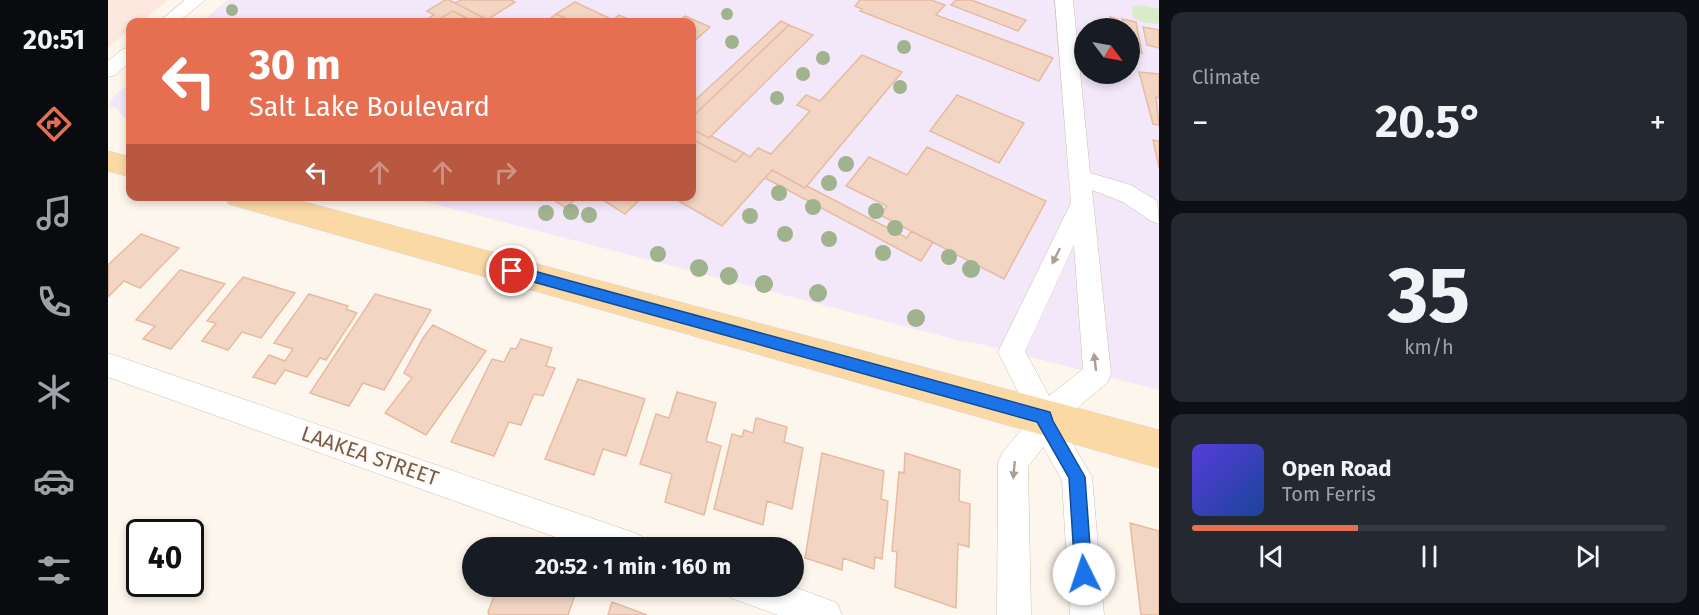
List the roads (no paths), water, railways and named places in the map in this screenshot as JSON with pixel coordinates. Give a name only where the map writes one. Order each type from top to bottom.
[{"type":"main road","points":[[108,161],[126,166]]},
{"type":"main road","points":[[257,201],[1045,420],[1159,448]]},
{"type":"street","points":[[173,18],[196,0]]},
{"type":"street","points":[[1014,615],[1013,462],[1045,420],[1097,374],[1064,0]]},
{"type":"street","points":[[108,71],[126,56]]},
{"type":"street","points":[[1082,191],[1114,187],[1136,196],[1159,215]]},
{"type":"street","points":[[1082,191],[1011,352],[1077,477],[1087,615]]},
{"type":"street","name":"LAAKEA STREET","points":[[108,364],[601,537]]},
{"type":"street","points":[[774,597],[825,615]]}]
